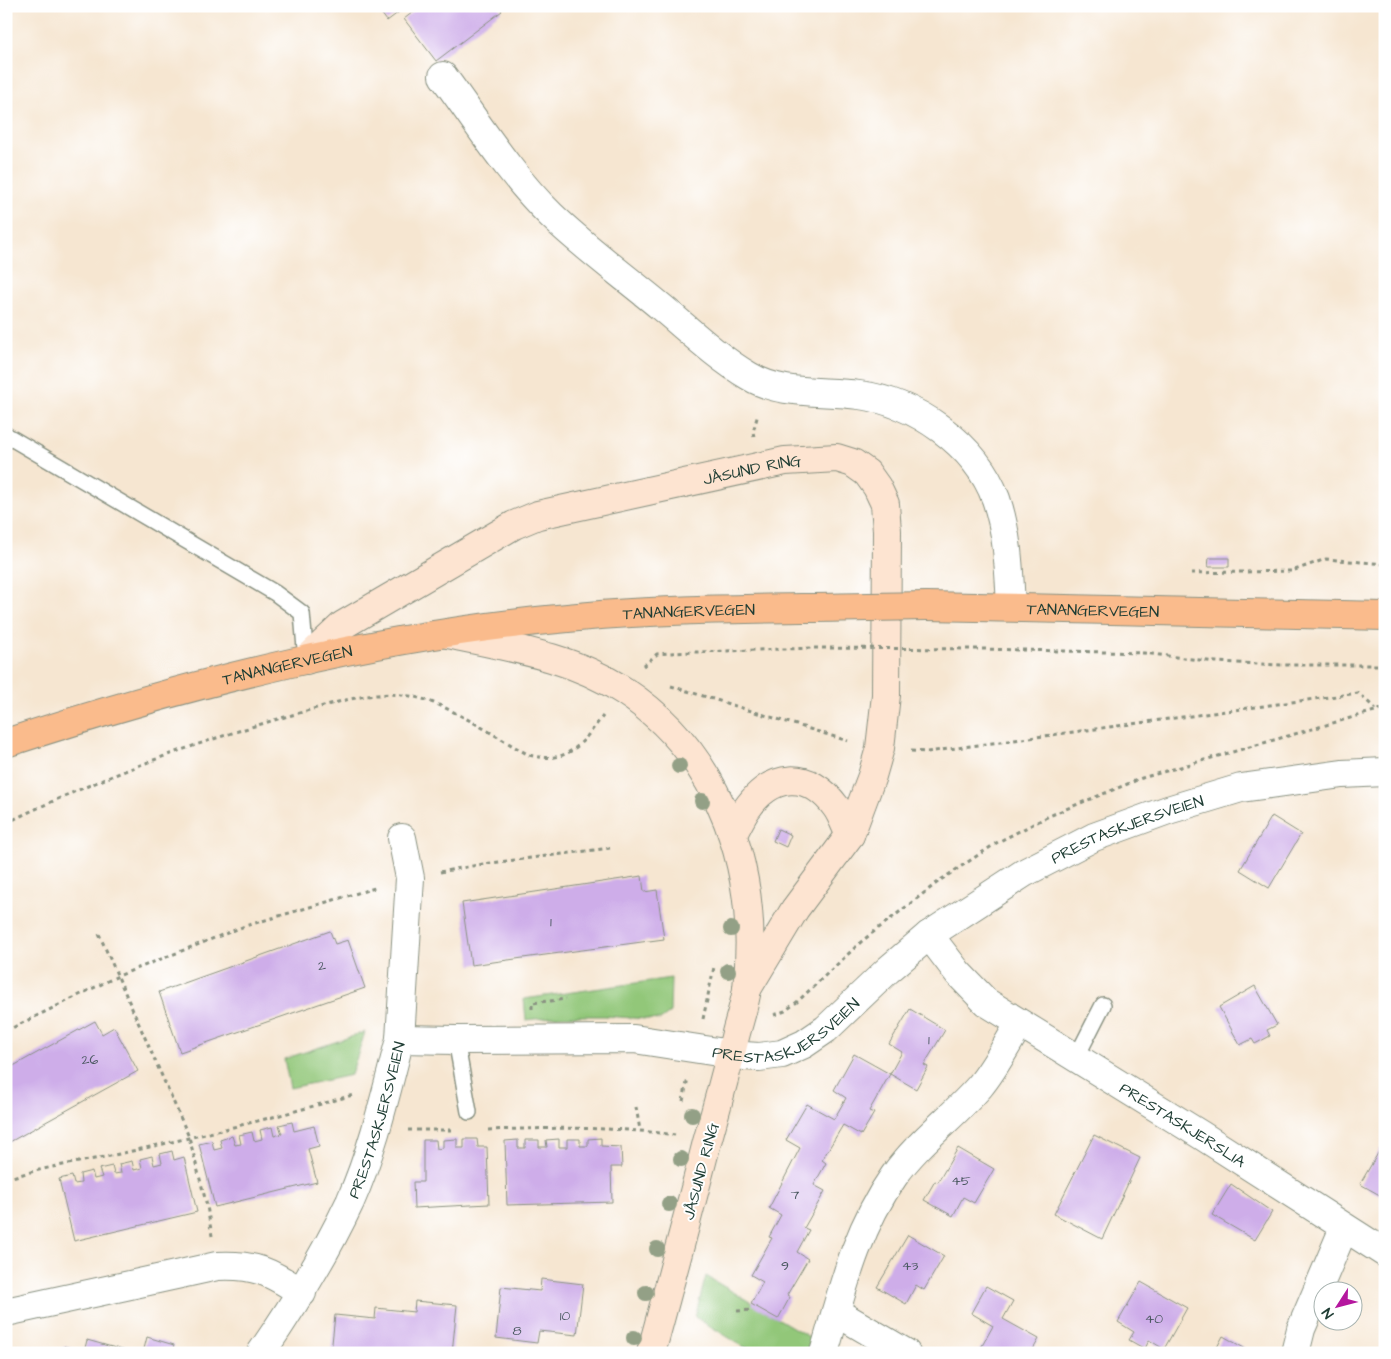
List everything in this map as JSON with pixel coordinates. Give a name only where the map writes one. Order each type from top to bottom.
[{"type":"main road","name":"JÅSUND RING","points":[[306,660],[342,626],[514,525],[538,515],[785,461],[837,458],[854,463],[867,473],[885,504],[886,695],[880,748],[872,776],[850,835],[790,916],[747,989]]},
{"type":"main road","name":"TANANGERVEGEN","points":[[6,743],[94,714],[188,688],[306,660],[444,633],[577,617],[654,611],[927,606],[1011,606],[1385,616]]},
{"type":"main road","name":"JÅSUND RING","points":[[444,633],[552,657],[588,672],[623,690],[649,710],[689,750],[706,776],[733,834],[746,884],[748,924],[747,989],[651,1353]]},
{"type":"main road","points":[[733,834],[746,810],[761,794],[775,784],[797,779],[816,786],[836,808],[850,835]]},
{"type":"street","points":[[443,76],[500,154],[550,214],[718,354],[749,376],[775,388],[860,395],[889,402],[914,412],[944,430],[965,451],[982,474],[995,497],[1005,530],[1011,606]]},
{"type":"street","name":"PRESTASKJERSVEIEN","points":[[261,1353],[302,1293],[350,1201],[375,1131],[400,1038],[456,1040],[634,1038],[759,1057],[782,1054],[804,1044],[826,1029],[888,970],[929,935],[1032,869],[1094,837],[1168,810],[1241,788],[1342,774],[1385,772]]},
{"type":"street","points":[[400,1038],[410,878],[402,838]]},
{"type":"street","name":"PRESTASKJERSLIA","points":[[929,935],[958,973],[986,1002],[1201,1135],[1385,1253]]},
{"type":"street","points":[[824,1353],[850,1262],[871,1213],[894,1176],[929,1136],[981,1085],[1019,1024]]},
{"type":"street","points":[[1295,1353],[1301,1329],[1344,1228]]},
{"type":"street","points":[[6,1312],[217,1266],[243,1264],[280,1277],[302,1293]]},
{"type":"street","points":[[836,1312],[906,1353]]},
{"type":"lane","points":[[6,435],[275,593],[302,613],[306,660]]},
{"type":"lane","points":[[1076,1058],[1103,1005]]},
{"type":"lane","points":[[456,1040],[470,1112]]},
{"type":"path","points":[[1191,573],[1292,571],[1326,559],[1385,564]]},
{"type":"path","points":[[639,669],[653,657],[668,653],[814,648],[1144,652],[1216,662],[1281,666],[1385,665]]},
{"type":"path","points":[[662,683],[866,747],[927,752],[1358,693],[1376,709]]},
{"type":"path","points":[[6,823],[117,773],[188,746],[352,698],[392,694],[415,697],[441,707],[529,755],[542,758],[557,757],[570,752],[580,745],[606,712]]},
{"type":"path","points":[[6,1032],[118,976],[245,926],[410,878],[483,864],[610,848]]},
{"type":"path","points":[[99,934],[190,1137],[207,1206],[217,1266]]},
{"type":"path","points":[[701,1025],[716,960]]},
{"type":"path","points":[[6,1179],[34,1170],[110,1156],[296,1111],[388,1085]]},
{"type":"path","points":[[636,1107],[640,1130]]},
{"type":"path","points":[[404,1130],[454,1130]]},
{"type":"path","points":[[483,1130],[640,1130],[675,1135]]},
{"type":"path","points":[[737,1312],[752,1310]]},
{"type":"green space","points":[[671,978],[670,1013],[660,1020],[605,1016],[561,1016],[526,1020],[524,999]]},
{"type":"green space","points":[[365,1032],[351,1075],[290,1088],[284,1059]]},
{"type":"green space","points":[[706,1276],[811,1338],[807,1353],[754,1353],[695,1317]]},
{"type":"building","points":[[376,6],[407,6],[387,21]]},
{"type":"building","points":[[421,6],[498,6],[502,11],[436,61],[404,19]]},
{"type":"building","points":[[1209,558],[1229,558],[1229,567],[1208,567]]},
{"type":"building","points":[[1272,816],[1301,834],[1269,888],[1240,870]]},
{"type":"building","points":[[778,829],[791,835],[786,847],[773,841]]},
{"type":"building","points":[[642,876],[644,892],[657,890],[664,939],[471,965],[462,903]]},
{"type":"building","points":[[330,931],[335,944],[348,940],[365,988],[180,1052],[159,992]]},
{"type":"building","points":[[1255,986],[1277,1025],[1267,1030],[1270,1036],[1255,1044],[1252,1039],[1240,1045],[1219,1007]]},
{"type":"building","points":[[910,1009],[945,1030],[924,1065],[928,1067],[916,1089],[890,1074],[902,1052],[889,1044]]},
{"type":"building","points":[[95,1021],[102,1034],[114,1027],[138,1071],[6,1144],[6,1070]]},
{"type":"building","points":[[854,1054],[890,1074],[869,1111],[874,1113],[861,1135],[843,1125],[822,1160],[826,1163],[814,1185],[825,1191],[804,1228],[809,1230],[797,1252],[808,1259],[787,1295],[790,1297],[778,1319],[751,1304],[763,1282],[751,1275],[772,1238],[769,1237],[781,1215],[769,1208],[800,1148],[786,1140],[807,1104],[834,1119],[846,1098],[834,1090]]},
{"type":"building","points":[[292,1122],[294,1131],[314,1126],[319,1146],[308,1149],[317,1182],[215,1207],[199,1144],[212,1141],[214,1150],[222,1148],[220,1140],[232,1136],[235,1145],[241,1144],[239,1135],[252,1132],[254,1141],[262,1139],[260,1130],[272,1127],[274,1136],[282,1134],[279,1125]]},
{"type":"building","points":[[1094,1135],[1140,1158],[1102,1239],[1054,1214]]},
{"type":"building","points":[[601,1138],[601,1146],[621,1147],[622,1167],[611,1167],[612,1202],[507,1205],[505,1141],[518,1140],[518,1148],[525,1148],[525,1140],[539,1140],[539,1147],[547,1147],[546,1140],[559,1139],[559,1147],[567,1147],[567,1139],[580,1139],[580,1146],[588,1146],[588,1139]]},
{"type":"building","points":[[457,1139],[457,1148],[464,1148],[464,1139],[477,1139],[478,1147],[487,1147],[489,1204],[414,1208],[413,1182],[423,1182],[423,1140],[436,1140],[437,1149],[443,1148],[443,1140]]},
{"type":"building","points":[[958,1148],[994,1169],[974,1203],[963,1197],[953,1216],[924,1200],[935,1181],[938,1182]]},
{"type":"building","points":[[1381,1148],[1385,1150],[1385,1198],[1360,1184]]},
{"type":"building","points":[[172,1151],[174,1160],[184,1157],[197,1212],[74,1241],[59,1179],[72,1176],[74,1184],[81,1183],[80,1174],[92,1171],[94,1179],[102,1177],[99,1169],[112,1166],[114,1174],[121,1173],[119,1164],[132,1161],[134,1170],[142,1168],[140,1159],[152,1156],[154,1165],[162,1163],[160,1154]]},
{"type":"building","points":[[1231,1184],[1272,1212],[1255,1240],[1212,1215]]},
{"type":"building","points":[[908,1235],[944,1256],[924,1290],[916,1285],[906,1304],[877,1287]]},
{"type":"building","points":[[541,1279],[583,1284],[577,1335],[539,1331],[537,1343],[496,1338],[501,1287],[540,1291]]},
{"type":"building","points":[[1141,1282],[1187,1308],[1164,1349],[1149,1340],[1145,1349],[1129,1340],[1134,1332],[1118,1322]]},
{"type":"building","points":[[986,1286],[1013,1301],[1003,1319],[1039,1339],[1031,1353],[978,1353],[993,1326],[971,1313]]},
{"type":"building","points":[[415,1301],[457,1305],[452,1353],[331,1353],[335,1315],[375,1319],[376,1308],[414,1312]]},
{"type":"building","points":[[1223,1336],[1253,1353],[1214,1353]]},
{"type":"building","points":[[147,1337],[174,1345],[172,1353],[143,1353]]},
{"type":"building","points":[[87,1340],[130,1353],[62,1353],[64,1346],[84,1352]]},
{"type":"building","points":[[744,1347],[754,1353],[740,1353]]}]
